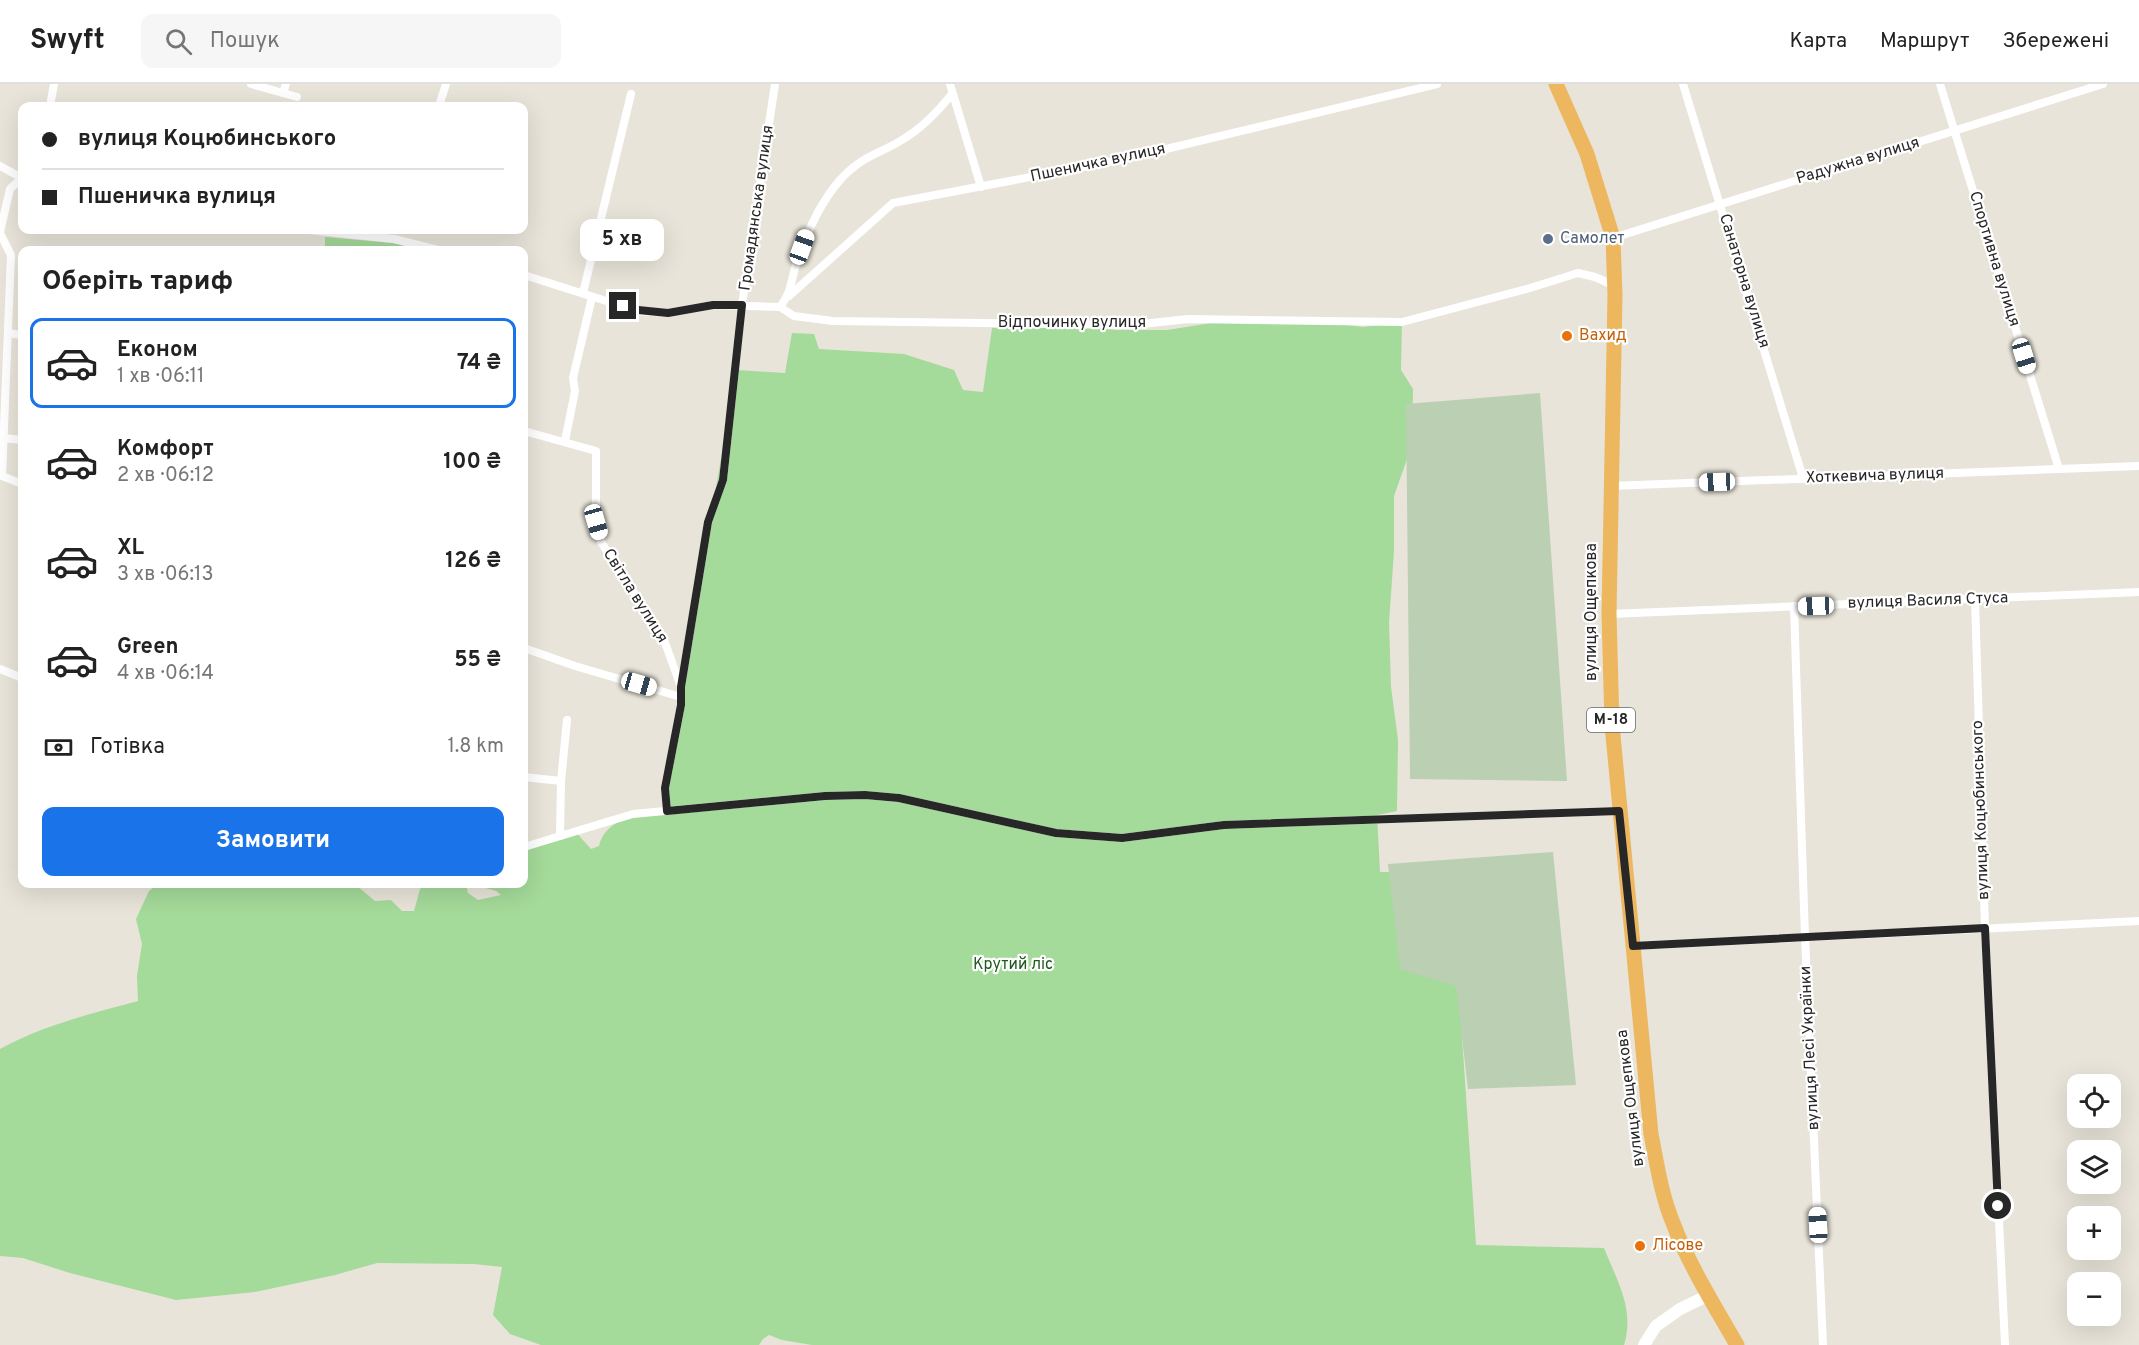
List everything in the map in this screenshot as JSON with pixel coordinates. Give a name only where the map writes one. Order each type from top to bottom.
[{"type":"highway","name":"вулиця Ощепкова","points":[[1556,84],[1587,154],[1613,238],[1609,614],[1612,725],[1651,1134],[1663,1194],[1673,1224],[1737,1345]]},
{"type":"street","points":[[51,102],[54,84]]},
{"type":"street","points":[[251,84],[285,88],[297,97]]},
{"type":"street","points":[[440,102],[446,84]]},
{"type":"street","name":"Громадянська вулиця","points":[[681,687],[708,522],[723,480],[742,305],[775,84]]},
{"type":"street","points":[[950,84],[981,187]]},
{"type":"street","name":"Пшеничка вулиця","points":[[780,307],[789,296],[893,203],[1120,160],[1437,84]]},
{"type":"street","name":"Санаторна вулиця","points":[[1683,84],[1803,478]]},
{"type":"street","name":"Спортивна вулиця","points":[[1940,84],[2059,469]]},
{"type":"street","name":"Радужна вулиця","points":[[1613,238],[2103,84]]},
{"type":"street","points":[[528,432],[565,441],[575,391],[573,378],[587,295],[631,94]]},
{"type":"street","points":[[789,296],[809,228],[826,198],[842,178],[865,157],[905,138],[933,116],[952,94]]},
{"type":"street","points":[[0,166],[18,176]]},
{"type":"street","points":[[18,182],[10,189],[0,233],[11,255],[2,476],[18,482]]},
{"type":"street","points":[[347,234],[394,239],[406,246]]},
{"type":"street","points":[[394,239],[396,234]]},
{"type":"street","name":"Відпочинку вулиця","points":[[780,307],[794,316],[833,321],[1133,325],[1188,319],[1402,322],[1578,273],[1595,277],[1614,286]]},
{"type":"street","points":[[528,276],[638,310],[668,313],[713,305],[780,307]]},
{"type":"street","points":[[8,333],[18,334]]},
{"type":"street","points":[[3,438],[18,440]]},
{"type":"street","name":"Світла вулиця","points":[[565,441],[596,451],[596,522],[601,542],[663,637],[681,687],[665,788],[667,811]]},
{"type":"street","name":"Хоткевича вулиця","points":[[1610,486],[2139,466]]},
{"type":"street","name":"вулиця Василя Стуса","points":[[1609,614],[2139,592]]},
{"type":"street","name":"вулиця Коцюбинського","points":[[1975,599],[1985,928],[2005,1345]]},
{"type":"street","name":"вулиця Лесі Українки","points":[[1794,606],[1805,938],[1823,1345]]},
{"type":"street","points":[[528,649],[575,666],[681,697]]},
{"type":"street","points":[[0,669],[18,676]]},
{"type":"street","points":[[560,836],[561,781],[567,720]]},
{"type":"street","points":[[528,777],[561,781]]},
{"type":"street","points":[[528,846],[633,814],[825,796],[865,795],[899,798],[1056,833],[1122,838],[1224,825],[1619,811]]},
{"type":"street","points":[[1633,946],[2139,921]]},
{"type":"street","points":[[1644,1345],[1656,1326],[1680,1309],[1709,1295]]},
{"type":"green space","points":[[325,237],[403,244],[403,246],[325,246]]},
{"type":"green space","name":"Крутий ліс","points":[[1224,321],[1317,321],[1363,327],[1402,322],[1401,370],[1413,389],[1412,445],[1394,496],[1394,551],[1389,622],[1391,687],[1398,740],[1397,811],[1377,815],[1380,872],[1451,872],[1476,1245],[1604,1248],[1626,1307],[1627,1332],[1624,1345],[812,1345],[782,1340],[769,1335],[759,1345],[541,1345],[510,1334],[493,1315],[502,1267],[474,1264],[377,1263],[335,1275],[255,1292],[176,1300],[70,1273],[23,1258],[0,1256],[0,1049],[50,1027],[138,1001],[137,976],[142,944],[136,919],[149,891],[153,888],[359,888],[375,901],[391,900],[402,911],[414,911],[421,888],[467,888],[468,893],[478,900],[501,895],[486,888],[528,888],[528,845],[574,830],[591,849],[599,846],[603,836],[616,823],[635,816],[665,811],[662,798],[683,705],[682,677],[737,370],[785,373],[792,333],[814,334],[819,349],[904,354],[954,370],[963,390],[983,392],[992,328],[1062,325],[1117,330],[1167,330]]},
{"type":"green space","points":[[1540,393],[1567,781],[1410,779],[1406,404]]},
{"type":"green space","points":[[1553,852],[1576,1085],[1468,1089],[1456,986],[1400,969],[1388,864]]},
{"type":"place","name":"Самолет","points":[[1548,239]]},
{"type":"place","name":"Вахид","points":[[1567,336]]},
{"type":"place","name":"Лісове","points":[[1640,1246]]},
{"type":"route","points":[[623,306],[668,313],[713,305],[742,305],[723,480],[708,522],[681,687],[681,705],[665,788],[667,811],[825,796],[865,795],[899,798],[1056,833],[1122,838],[1224,825],[1619,811],[1633,946],[1985,928],[1998,1206]]}]
